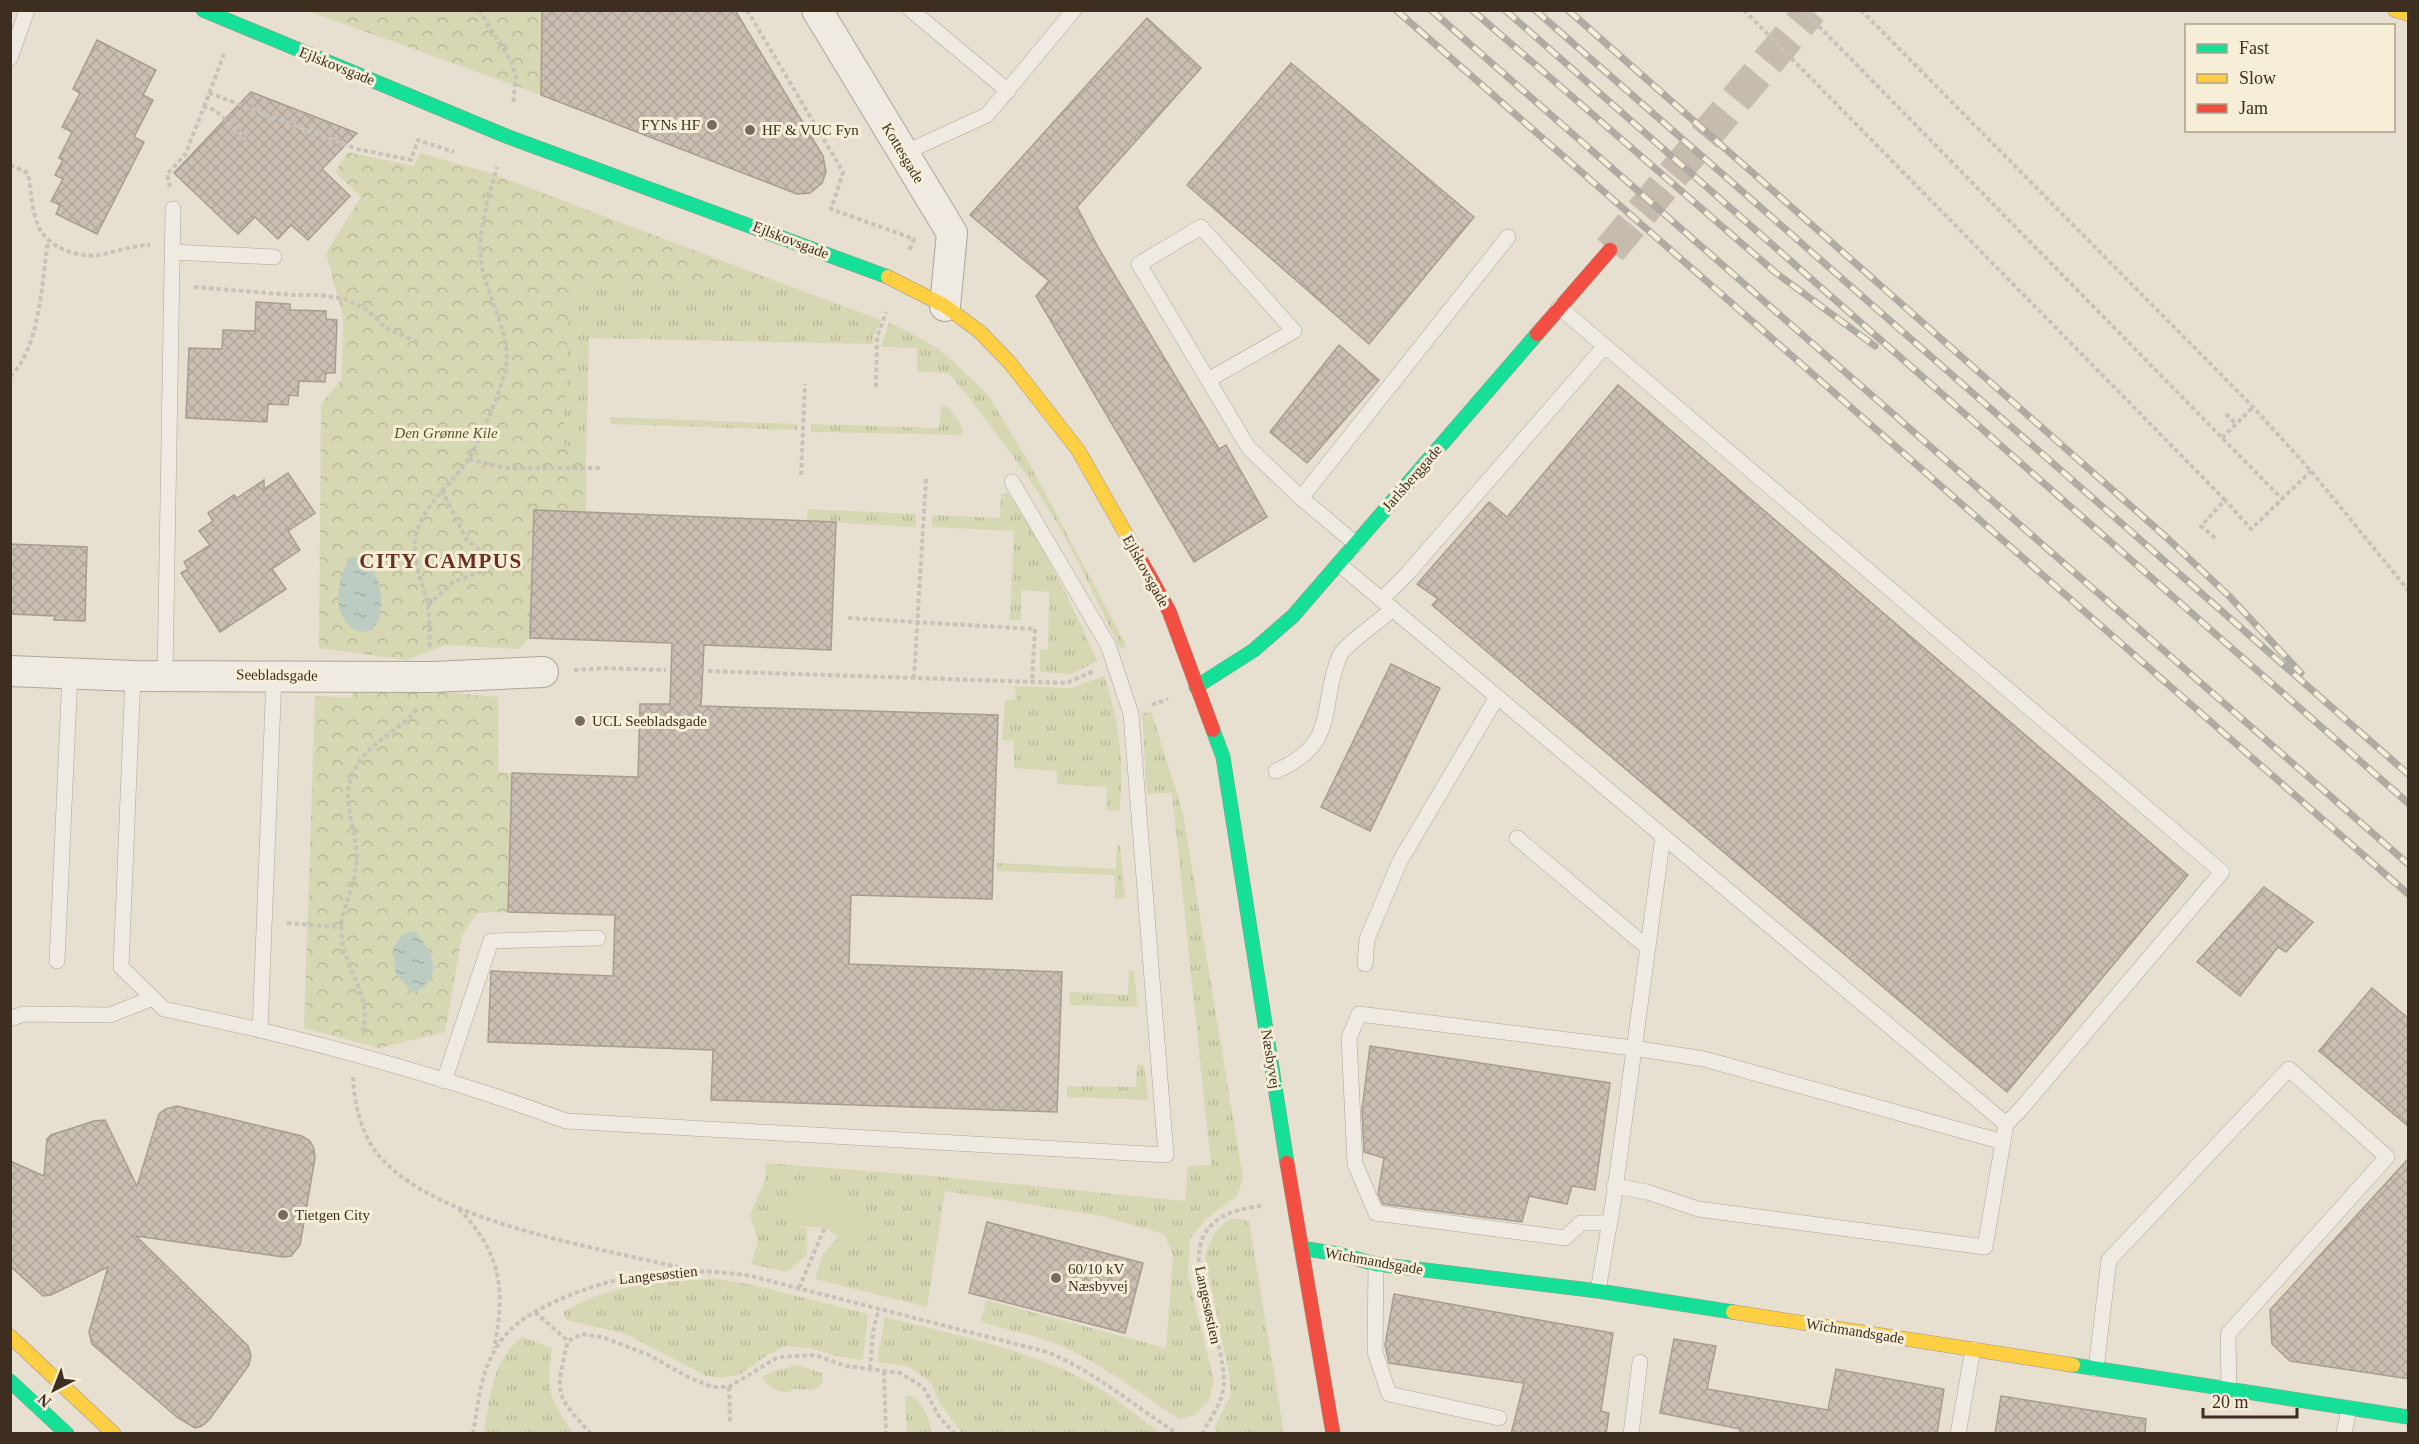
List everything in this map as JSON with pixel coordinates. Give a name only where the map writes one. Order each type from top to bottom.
[{"type":"street","name":"Ejlskovsgade","points":[[203,10],[506,136],[898,281],[945,306],[980,332],[1010,363],[1078,450],[1169,611],[1196,687]]},
{"type":"street","name":"Kottesgade","points":[[816,10],[952,233],[945,306]]},
{"type":"street","points":[[2395,10],[2409,14]]},
{"type":"street","name":"Jarlsberggade","points":[[1196,687],[1254,650],[1293,616],[1610,250]]},
{"type":"street","name":"Seebladsgade","points":[[10,671],[133,676],[432,676],[543,672]]},
{"type":"street","name":"Næsbyvej","points":[[1196,687],[1222,757],[1293,1202],[1333,1434]]},
{"type":"street","name":"Wichmandsgade","points":[[1301,1248],[1338,1254],[1376,1264],[1598,1291],[2409,1417]]},
{"type":"street","points":[[10,1336],[114,1434]]},
{"type":"street","points":[[10,1381],[66,1434]]},
{"type":"lane","points":[[10,58],[27,10]]},
{"type":"lane","points":[[911,10],[1008,91]]},
{"type":"lane","points":[[904,153],[987,115],[1074,10]]},
{"type":"lane","points":[[165,675],[173,209]]},
{"type":"lane","points":[[1208,380],[1294,331],[1201,227],[1139,264],[1208,380],[1248,447],[1301,498],[1356,544]]},
{"type":"lane","points":[[1301,498],[1508,237]]},
{"type":"lane","points":[[172,252],[274,257]]},
{"type":"lane","points":[[1559,307],[2222,872],[2006,1124],[1985,1247],[1698,1209],[1647,1192],[1614,1186]]},
{"type":"lane","points":[[1276,771],[1296,762],[1314,743],[1324,727],[1341,653],[1388,604],[1408,573],[1605,346]]},
{"type":"lane","points":[[133,676],[121,967],[164,1009],[357,1054],[498,1096],[566,1121],[1166,1155],[1131,714],[1108,645],[1012,482]]},
{"type":"lane","points":[[1339,564],[2006,1124]]},
{"type":"lane","points":[[57,961],[70,674]]},
{"type":"lane","points":[[260,1030],[274,676]]},
{"type":"lane","points":[[1365,963],[1367,939],[1400,861],[1497,696]]},
{"type":"lane","points":[[1598,1291],[1610,1223],[1663,836]]},
{"type":"lane","points":[[1517,838],[1648,948]]},
{"type":"lane","points":[[444,1081],[491,941],[598,938]]},
{"type":"lane","points":[[10,1019],[23,1014],[110,1015],[153,998]]},
{"type":"lane","points":[[1610,1223],[1581,1223],[1565,1238],[1377,1213],[1355,1164],[1349,1038],[1359,1014],[1634,1048],[1704,1059],[2003,1142]]},
{"type":"lane","points":[[2096,1369],[2109,1260],[2289,1069],[2387,1157],[2228,1334],[2229,1389]]},
{"type":"lane","points":[[1376,1264],[1375,1352],[1389,1394],[1499,1418]]},
{"type":"lane","points":[[1958,1434],[1973,1349]]},
{"type":"lane","points":[[1631,1434],[1640,1362]]},
{"type":"lane","points":[[2344,1434],[2349,1408]]},
{"type":"path","points":[[479,10],[510,59],[516,76],[506,136],[493,181],[480,251],[484,275],[504,338],[507,363],[504,381],[469,459],[442,490],[419,526],[414,543],[419,575],[428,605],[432,676],[427,696],[401,727],[368,750],[353,772],[348,788],[348,803],[357,853],[340,927],[345,951],[365,1003],[366,1020],[353,1079],[357,1108],[365,1131],[379,1157],[424,1192],[518,1230],[690,1270]]},
{"type":"path","points":[[747,10],[843,172],[831,209],[914,239],[908,254]]},
{"type":"path","points":[[1744,10],[2251,529],[2311,471]]},
{"type":"path","points":[[1803,10],[2282,499]]},
{"type":"path","points":[[1861,10],[2253,407],[2311,471],[2409,590]]},
{"type":"path","points":[[173,209],[168,174],[184,155],[236,24]]},
{"type":"path","points":[[209,93],[357,149],[411,160],[418,140],[463,155]]},
{"type":"path","points":[[204,107],[215,110],[246,139]]},
{"type":"path","points":[[10,165],[28,173],[36,223],[48,241],[72,253],[96,256],[148,244]]},
{"type":"path","points":[[10,376],[20,367],[30,347],[48,241]]},
{"type":"path","points":[[171,285],[319,295],[345,299],[366,309],[386,328],[420,343]]},
{"type":"path","points":[[876,387],[877,337],[886,312]]},
{"type":"path","points":[[801,475],[805,384]]},
{"type":"path","points":[[2222,438],[2253,407]]},
{"type":"path","points":[[2226,414],[2236,424]]},
{"type":"path","points":[[469,459],[505,468],[600,468]]},
{"type":"path","points":[[914,678],[926,479]]},
{"type":"path","points":[[442,490],[466,539],[500,565]]},
{"type":"path","points":[[2215,538],[2202,526],[2225,500]]},
{"type":"path","points":[[428,605],[453,582],[500,565],[525,567]]},
{"type":"path","points":[[848,618],[1035,629],[1032,682]]},
{"type":"path","points":[[708,671],[1066,683],[1113,663]]},
{"type":"path","points":[[543,672],[603,668],[666,670]]},
{"type":"path","points":[[1131,714],[1196,687]]},
{"type":"path","points":[[264,921],[340,927]]},
{"type":"path","name":"Langesøstien","points":[[1202,1434],[1217,1406],[1224,1384],[1198,1264],[1200,1244],[1213,1222],[1222,1215],[1242,1208],[1293,1202]]},
{"type":"path","points":[[457,1206],[474,1224],[496,1264],[500,1282],[500,1317],[494,1351]]},
{"type":"path","points":[[799,1288],[825,1227]]},
{"type":"path","name":"Langesøstien","points":[[473,1434],[486,1368],[494,1351],[510,1329],[535,1312],[570,1294],[611,1280],[648,1273],[690,1270],[721,1271],[751,1276],[1047,1352],[1072,1362],[1097,1377],[1178,1434]]},
{"type":"path","points":[[870,1370],[873,1332],[879,1308]]},
{"type":"path","points":[[535,1312],[568,1341]]},
{"type":"path","points":[[568,1341],[582,1335],[602,1337],[649,1355],[686,1376],[712,1387],[729,1387],[778,1356],[814,1355],[846,1366],[900,1373],[923,1387],[940,1418],[955,1434]]},
{"type":"path","points":[[568,1341],[558,1385],[565,1404],[591,1434]]},
{"type":"path","points":[[884,1371],[886,1434]]},
{"type":"path","points":[[729,1387],[730,1424]]},
{"type":"green space","points":[[308,11],[542,11],[541,95]]},
{"type":"green space","name":"Den Grønne Kile","points":[[347,152],[414,166],[420,153],[490,173],[793,288],[570,281],[563,449],[586,452],[586,513],[534,511],[530,638],[518,649],[445,645],[407,660],[319,648],[321,404],[342,379],[343,317],[326,253],[361,197],[335,172]]},
{"type":"green space","points":[[500,178],[881,320],[873,336],[873,344],[589,338],[586,464],[484,437]]},
{"type":"green space","points":[[889,323],[938,349],[988,395],[1028,461],[1127,647],[1120,649],[1063,534],[1030,480],[1004,444],[949,373],[917,372],[917,348],[881,347]]},
{"type":"green space","points":[[941,406],[948,407],[963,428],[962,435],[811,432],[811,424],[939,428]]},
{"type":"green space","points":[[610,417],[798,424],[797,430],[610,424]]},
{"type":"green space","points":[[1008,493],[1056,575],[1097,661],[1071,674],[1040,672],[1040,649],[1048,650],[1049,592],[1021,590],[1021,620],[1010,620],[1014,531],[932,527],[932,515],[1000,518],[1001,494]]},
{"type":"green space","points":[[808,509],[916,514],[916,527],[806,521]]},
{"type":"green space","points":[[1104,676],[1114,709],[1121,760],[1119,811],[1106,810],[1107,787],[1057,784],[1057,771],[1014,768],[1014,741],[1002,740],[1005,700],[1016,700],[1015,686],[1071,688]]},
{"type":"green space","points":[[354,690],[443,692],[498,697],[498,772],[512,773],[508,912],[477,913],[462,936],[445,1032],[379,1048],[304,1028],[315,696],[351,698]]},
{"type":"green space","points":[[1151,711],[1183,813],[1243,1179],[1237,1196],[1206,1219],[1190,1239],[1188,1275],[1214,1380],[1209,1400],[1195,1415],[1179,1419],[1091,1361],[1067,1348],[981,1322],[986,1300],[1166,1348],[1173,1255],[1164,1234],[1097,1215],[945,1191],[927,1307],[815,1279],[823,1254],[837,1238],[845,1245],[874,1221],[849,1196],[797,1226],[807,1228],[807,1255],[787,1272],[751,1264],[758,1242],[750,1215],[765,1177],[765,1163],[921,1175],[1185,1201],[1188,1166],[1211,1165],[1172,793],[1147,794],[1142,714]]},
{"type":"green space","points":[[1117,845],[1120,846],[1125,898],[1115,899],[1115,875],[997,871],[997,863],[1116,869]]},
{"type":"green space","points":[[1129,970],[1134,971],[1138,1007],[1070,1005],[1070,992],[1128,995]]},
{"type":"green space","points":[[1137,1065],[1144,1065],[1148,1100],[1067,1097],[1067,1086],[1136,1087]]},
{"type":"green space","points":[[799,1188],[822,1188],[850,1197],[874,1220],[874,1232],[862,1245],[854,1247],[844,1244],[828,1229],[795,1224],[791,1221],[789,1203],[792,1195]]},
{"type":"green space","points":[[1230,1219],[1242,1219],[1249,1222],[1283,1433],[1216,1433],[1215,1426],[1231,1395],[1229,1374],[1205,1257],[1213,1236]]},
{"type":"green space","points":[[717,1279],[753,1285],[868,1314],[863,1360],[836,1356],[809,1348],[785,1346],[764,1357],[741,1374],[722,1378],[706,1376],[626,1334],[566,1320],[563,1312],[599,1295],[618,1290],[657,1283]]},
{"type":"green space","points":[[885,1317],[1041,1360],[1109,1394],[1161,1433],[962,1433],[940,1404],[931,1383],[908,1366],[877,1362]]},
{"type":"green space","points":[[522,1337],[552,1348],[549,1374],[551,1393],[573,1433],[484,1433],[494,1380],[505,1356]]},
{"type":"green space","points":[[798,1365],[822,1373],[823,1382],[813,1389],[783,1392],[770,1386],[763,1377],[771,1372]]},
{"type":"green space","points":[[909,1395],[922,1406],[932,1433],[907,1433],[905,1397]]},
{"type":"water","points":[[362,556],[376,577],[381,601],[378,619],[371,629],[361,632],[351,628],[343,617],[339,602],[340,582],[350,558]]},
{"type":"water","points":[[414,931],[431,955],[433,972],[424,987],[414,993],[396,975],[393,948],[402,935]]},
{"type":"building","name":"HF & VUC Fyn","points":[[542,10],[735,10],[823,156],[826,172],[822,183],[810,193],[797,194],[541,95]]},
{"type":"building","points":[[1147,18],[1201,68],[1077,207],[1099,249],[1219,449],[1226,445],[1267,517],[1194,562],[1036,296],[1049,281],[970,215]]},
{"type":"building","points":[[97,40],[156,70],[143,95],[153,100],[134,137],[144,142],[97,234],[56,214],[60,205],[51,201],[63,179],[55,175],[63,160],[59,158],[72,132],[62,127],[80,93],[73,89]]},
{"type":"building","points":[[1291,63],[1474,217],[1369,344],[1187,185]]},
{"type":"building","points":[[251,92],[357,133],[322,169],[350,196],[308,240],[291,225],[278,239],[255,217],[238,234],[174,173]]},
{"type":"building","points":[[256,302],[290,304],[290,310],[326,311],[326,319],[337,320],[335,373],[326,373],[325,382],[299,381],[298,396],[289,395],[288,405],[268,404],[267,422],[186,418],[189,348],[222,349],[223,330],[255,331]]},
{"type":"building","points":[[1339,345],[1379,380],[1307,463],[1270,432]]},
{"type":"building","points":[[1618,385],[2188,875],[2007,1092],[1432,605],[1438,599],[1417,584],[1489,502],[1507,517]]},
{"type":"building","points":[[288,473],[315,513],[288,531],[300,550],[272,569],[286,589],[220,632],[181,573],[188,569],[184,562],[210,545],[199,531],[213,521],[208,513],[234,495],[237,498],[264,480],[264,489]]},
{"type":"building","points":[[534,510],[836,522],[831,650],[704,645],[701,706],[998,715],[992,899],[851,895],[849,964],[1062,972],[1057,1112],[711,1100],[713,1050],[488,1042],[491,971],[613,976],[615,915],[508,912],[512,773],[638,777],[640,704],[670,704],[672,643],[530,638]]},
{"type":"building","points":[[10,544],[87,547],[85,621],[54,620],[55,616],[10,614]]},
{"type":"building","points":[[1391,664],[1440,688],[1370,831],[1321,807]]},
{"type":"building","points":[[2264,887],[2313,922],[2286,952],[2278,947],[2240,996],[2197,962]]},
{"type":"building","points":[[2372,988],[2409,1019],[2409,1127],[2319,1051]]},
{"type":"building","points":[[1370,1046],[1610,1083],[1595,1190],[1572,1186],[1567,1204],[1529,1196],[1522,1222],[1383,1204],[1378,1194],[1384,1158],[1364,1152],[1362,1110]]},
{"type":"building","points":[[177,1106],[302,1136],[310,1141],[315,1158],[300,1245],[291,1256],[283,1257],[136,1236],[248,1346],[251,1355],[249,1365],[209,1420],[195,1428],[178,1418],[92,1344],[89,1332],[108,1267],[51,1295],[43,1296],[10,1266],[10,1161],[44,1176],[47,1139],[51,1135],[94,1121],[105,1120],[137,1186],[159,1114]]},
{"type":"building","points":[[2409,1158],[2409,1379],[2290,1361],[2272,1344],[2270,1310]]},
{"type":"building","name":"60/10 kV Næsbyvej","points":[[987,1222],[1143,1263],[1125,1333],[969,1293]]},
{"type":"building","points":[[1394,1294],[1613,1333],[1601,1411],[1609,1413],[1606,1434],[1511,1434],[1524,1383],[1389,1363],[1385,1345]]},
{"type":"building","points":[[1674,1339],[1716,1346],[1707,1389],[1828,1410],[1836,1369],[1944,1389],[1937,1434],[1739,1434],[1740,1429],[1660,1413]]},
{"type":"building","points":[[2001,1396],[2146,1419],[2145,1434],[1995,1434]]},
{"type":"tunnel","points":[[1610,250],[1811,10]]},
{"type":"railway","points":[[1396,10],[2408,894]]},
{"type":"railway","points":[[1431,10],[2408,864]]},
{"type":"railway","points":[[1472,10],[1776,273],[1875,346]]},
{"type":"railway","points":[[1505,10],[2408,803]]},
{"type":"railway","points":[[1535,10],[2408,774]]},
{"type":"railway","points":[[1568,10],[2166,537],[2229,596],[2301,673]]},
{"type":"traffic: fast","points":[[203,10],[506,136],[888,277]]},
{"type":"traffic: fast","points":[[1196,687],[1254,650],[1293,616],[1537,334]]},
{"type":"traffic: fast","points":[[1213,730],[1223,757],[1287,1163]]},
{"type":"traffic: fast","points":[[1301,1248],[1338,1254],[1376,1264],[1598,1291],[1733,1312]]},
{"type":"traffic: fast","points":[[2073,1365],[2408,1417]]},
{"type":"traffic: fast","points":[[10,1381],[67,1434]]},
{"type":"traffic: slow","points":[[2395,10],[2408,14]]},
{"type":"traffic: slow","points":[[888,277],[945,306],[980,332],[1010,363],[1078,450],[1135,550]]},
{"type":"traffic: slow","points":[[1733,1312],[2073,1365]]},
{"type":"traffic: slow","points":[[10,1336],[114,1434]]},
{"type":"traffic: jam","points":[[1537,334],[1610,250]]},
{"type":"traffic: jam","points":[[1135,550],[1169,611],[1213,730]]},
{"type":"traffic: jam","points":[[1287,1163],[1333,1434]]},
{"type":"place","name":"FYNs HF","points":[[712,125]]},
{"type":"place","name":"HF & VUC Fyn","points":[[750,130]]},
{"type":"place","name":"UCL Seebladsgade","points":[[580,721]]},
{"type":"place","name":"Tietgen City","points":[[283,1215]]},
{"type":"place","name":"60/10 kV Næsbyvej","points":[[1056,1278]]},
{"type":"district","name":"CITY CAMPUS","points":[[441,561]]}]
